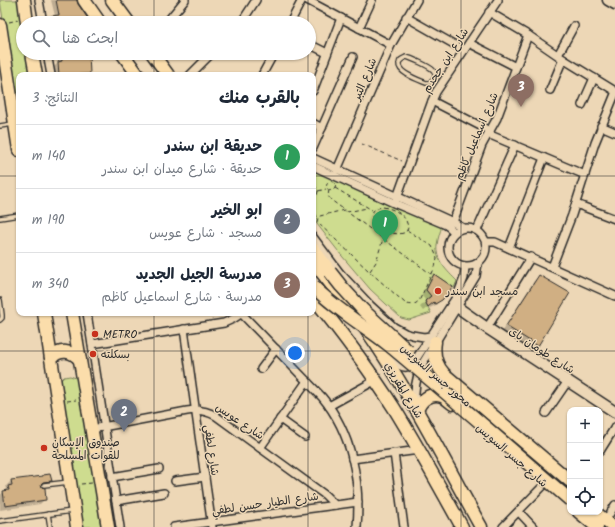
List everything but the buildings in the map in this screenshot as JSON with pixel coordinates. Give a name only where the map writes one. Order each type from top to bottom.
[{"type":"main road","points":[[24,0],[26,16]]},
{"type":"main road","points":[[84,0],[95,16]]},
{"type":"main road","points":[[112,0],[124,16]]},
{"type":"main road","points":[[3,24],[16,130]]},
{"type":"main road","points":[[33,60],[35,72]]},
{"type":"main road","points":[[127,60],[136,72]]},
{"type":"main road","points":[[157,60],[166,72]]},
{"type":"main road","name":"محور جسر السويس","points":[[316,253],[353,300],[373,320],[567,487]]},
{"type":"main road","name":"شارع المقريزي","points":[[316,265],[377,346],[416,409],[481,527]]},
{"type":"main road","name":"محور جسر السويس","points":[[316,289],[340,310],[384,341],[567,497]]},
{"type":"main road","name":"شارع المقريزي","points":[[316,301],[376,380],[419,450],[462,527]]},
{"type":"main road","points":[[44,316],[77,527]]},
{"type":"main road","points":[[73,316],[108,527]]},
{"type":"main road","name":"شارع جسر السويس","points":[[433,339],[437,363],[442,371],[568,479]]},
{"type":"main road","points":[[361,360],[377,346]]},
{"type":"main road","points":[[51,358],[58,353],[66,352],[74,354],[80,360]]},
{"type":"main road","points":[[442,396],[437,390],[437,382],[444,377],[448,377]]},
{"type":"main road","points":[[416,409],[426,398],[433,395],[442,396]]},
{"type":"main road","name":"شارع جسر السويس","points":[[442,396],[567,502]]},
{"type":"main road","points":[[583,515],[597,527]]},
{"type":"main road","points":[[588,515],[602,527]]},
{"type":"main road","points":[[599,515],[613,527]]},
{"type":"street","points":[[39,0],[42,16]]},
{"type":"street","points":[[172,16],[185,0]]},
{"type":"street","points":[[246,16],[256,0]]},
{"type":"street","points":[[294,16],[302,0],[341,18],[391,45]]},
{"type":"street","points":[[359,28],[372,0]]},
{"type":"street","name":"شارع التبر","points":[[337,170],[391,45],[417,0]]},
{"type":"street","name":"شارع ابن جحدم","points":[[396,200],[432,101],[442,82],[498,0]]},
{"type":"street","points":[[608,0],[615,4]]},
{"type":"street","points":[[490,12],[615,91]]},
{"type":"street","points":[[406,17],[464,50]]},
{"type":"street","points":[[316,83],[341,18]]},
{"type":"street","points":[[550,90],[560,57],[574,26]]},
{"type":"street","name":"شارع اسماعيل كاظم","points":[[453,222],[482,145],[497,118],[528,36]]},
{"type":"street","points":[[469,43],[516,67]]},
{"type":"street","points":[[316,48],[327,53]]},
{"type":"street","points":[[316,141],[354,57]]},
{"type":"street","points":[[48,60],[50,72]]},
{"type":"street","points":[[193,72],[205,60]]},
{"type":"street","points":[[266,72],[271,60]]},
{"type":"street","points":[[582,104],[594,78]]},
{"type":"street","points":[[552,267],[576,204],[601,126],[615,94]]},
{"type":"street","points":[[432,101],[515,146],[585,175]]},
{"type":"street","points":[[316,125],[322,128]]},
{"type":"street","points":[[601,126],[615,132]]},
{"type":"street","points":[[477,230],[515,146]]},
{"type":"street","points":[[509,248],[544,158]]},
{"type":"street","points":[[316,160],[446,225],[454,232]]},
{"type":"street","points":[[316,167],[453,222],[463,228]]},
{"type":"street","points":[[576,204],[615,219]]},
{"type":"street","points":[[463,228],[472,228],[477,230],[484,237],[486,242],[486,251],[482,260],[472,266],[464,266],[452,260],[448,251],[448,241],[454,232],[463,228]]},
{"type":"street","points":[[316,241],[340,273],[370,305],[394,327],[405,333],[433,339]]},
{"type":"street","points":[[486,242],[495,242],[531,257],[615,296]]},
{"type":"street","points":[[487,328],[531,257]]},
{"type":"street","points":[[377,346],[400,366],[408,367],[412,364],[457,307],[476,276],[478,263]]},
{"type":"street","points":[[416,409],[415,390],[418,374],[433,339],[457,296],[464,278],[464,266]]},
{"type":"street","name":"شارع طومان باى","points":[[457,307],[615,412]]},
{"type":"street","points":[[87,316],[120,527]]},
{"type":"street","points":[[92,344],[224,322],[237,316]]},
{"type":"street","points":[[244,316],[307,381],[336,416],[352,459],[356,480],[358,502],[357,527]]},
{"type":"street","name":"شارع لطفي","points":[[184,329],[213,523]]},
{"type":"street","points":[[261,369],[276,349]]},
{"type":"street","points":[[408,367],[412,373],[418,374]]},
{"type":"street","points":[[329,406],[376,380]]},
{"type":"street","points":[[260,448],[307,381]]},
{"type":"street","points":[[546,413],[568,381]]},
{"type":"street","name":"شارع عويس","points":[[92,429],[188,410],[208,412],[216,416],[325,495],[335,505]]},
{"type":"street","points":[[280,419],[305,438]]},
{"type":"street","points":[[603,446],[615,427]]},
{"type":"street","points":[[352,459],[419,450]]},
{"type":"street","points":[[394,453],[404,527]]},
{"type":"street","points":[[112,477],[159,470]]},
{"type":"street","points":[[175,481],[205,477]]},
{"type":"street","points":[[503,527],[545,484]]},
{"type":"street","points":[[116,501],[164,493]]},
{"type":"street","name":"شارع الطيار حسن لطفي","points":[[174,527],[213,523],[358,502]]},
{"type":"street","points":[[519,512],[532,527]]},
{"type":"street","points":[[213,523],[223,527]]},
{"type":"lane","points":[[406,57],[411,58],[432,69],[435,73],[435,78],[430,83],[426,83],[403,73],[399,67],[400,62],[406,57]]},
{"type":"lane","points":[[435,78],[442,82]]},
{"type":"lane","points":[[0,126],[15,124]]},
{"type":"lane","points":[[0,218],[16,215]]},
{"type":"lane","points":[[0,300],[2,315],[0,320]]},
{"type":"lane","points":[[44,485],[70,484]]},
{"type":"lane","points":[[0,521],[75,510]]},
{"type":"lane","points":[[48,514],[50,527]]},
{"type":"path","points":[[3,24],[16,22]]},
{"type":"path","points":[[362,144],[408,164]]},
{"type":"path","points":[[327,188],[327,184],[331,182],[335,185],[335,188],[368,208],[373,210],[383,207],[398,212],[406,220],[408,226],[407,230],[404,234],[386,230],[373,220],[373,210]]},
{"type":"path","points":[[316,188],[318,191]]},
{"type":"path","points":[[318,191],[327,188]]},
{"type":"path","points":[[329,190],[335,188]]},
{"type":"path","points":[[329,190],[328,195],[330,199],[431,274]]},
{"type":"path","points":[[316,196],[318,191]]},
{"type":"path","points":[[346,212],[368,208]]},
{"type":"path","points":[[318,218],[320,216],[344,210]]},
{"type":"path","points":[[316,215],[318,223],[370,272],[409,305],[415,304],[419,301],[435,267],[436,259],[434,249],[429,244],[407,230]]},
{"type":"path","points":[[370,272],[376,262],[386,230]]},
{"type":"path","points":[[58,403],[87,398]]},
{"type":"path","points":[[70,484],[100,482]]},
{"type":"green space","points":[[0,0],[18,0],[20,16],[16,16],[16,60],[27,60],[29,72],[16,72],[16,105]]},
{"type":"green space","points":[[316,171],[442,226],[438,237],[438,256],[442,265],[457,281],[454,288],[434,274],[426,290],[431,296],[425,301],[431,313],[409,320],[401,318],[370,289],[316,223]]},
{"type":"green space","points":[[70,376],[76,378],[79,382],[101,527],[79,527],[60,381],[64,377]]},
{"type":"place","name":"مدرسة الجيل الجديد","points":[[521,107]]},
{"type":"place","name":"حديقة ابن سندر","points":[[385,243]]},
{"type":"place","name":"مسجد ابن سندر","points":[[438,291]]},
{"type":"place","name":"METRO","points":[[95,334]]},
{"type":"place","name":"بسكلته","points":[[93,354]]},
{"type":"place","name":"ابو الخير","points":[[124,432]]},
{"type":"place","name":"صندوق الإسكان للقوات المسلحة","points":[[44,448]]}]
